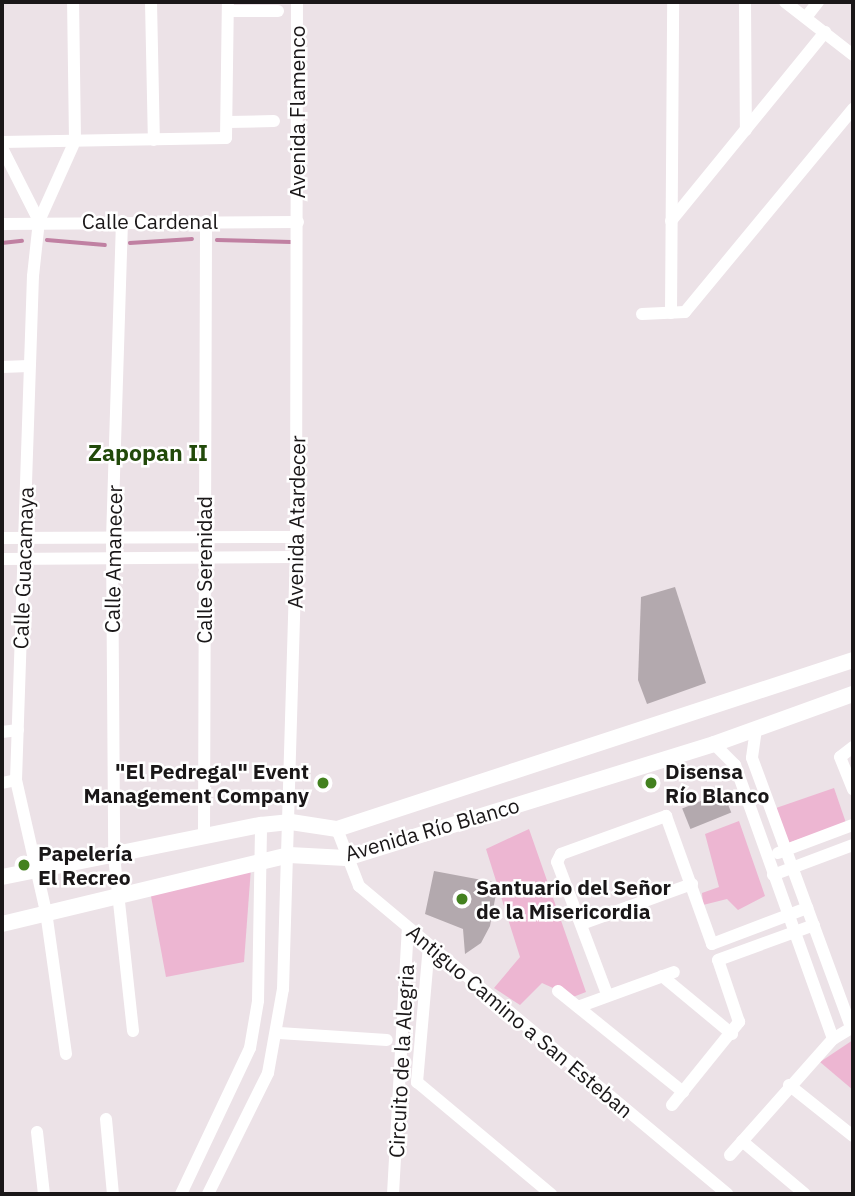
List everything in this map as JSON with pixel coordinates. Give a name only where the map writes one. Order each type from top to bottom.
[{"type":"street","points":[[73,2],[75,141]]},
{"type":"street","points":[[152,2],[154,140]]},
{"type":"street","name":"Avenida Flamenco","points":[[297,2],[298,222]]},
{"type":"street","points":[[671,313],[673,2]]},
{"type":"street","points":[[746,2],[746,130]]},
{"type":"street","points":[[785,2],[807,16],[853,55]]},
{"type":"street","points":[[807,16],[818,2]]},
{"type":"street","points":[[2,142],[226,138],[228,6],[278,11]]},
{"type":"street","points":[[671,221],[825,32]]},
{"type":"street","points":[[642,314],[685,313],[853,109]]},
{"type":"street","points":[[228,122],[274,121]]},
{"type":"street","name":"Calle Guacamaya","points":[[66,1054],[46,912],[16,780],[29,366],[39,220],[75,141]]},
{"type":"street","points":[[2,148],[39,220]]},
{"type":"street","name":"Calle Cardenal","points":[[2,224],[39,220],[298,222]]},
{"type":"street","name":"Calle Amanecer","points":[[122,221],[112,537],[114,856],[116,898],[133,1031]]},
{"type":"street","name":"Calle Serenidad","points":[[204,836],[206,221]]},
{"type":"street","name":"Avenida Atardecer","points":[[208,1194],[262,1086],[279,1033],[291,822],[298,222]]},
{"type":"street","points":[[2,367],[29,366]]},
{"type":"street","points":[[2,538],[296,537]]},
{"type":"street","points":[[2,559],[296,557]]},
{"type":"street","name":"Avenida Río Blanco","points":[[2,877],[261,825],[291,822],[337,829],[853,660]]},
{"type":"street","name":"Avenida Río Blanco","points":[[2,923],[289,855],[346,858],[714,744],[853,694]]},
{"type":"street","points":[[730,1155],[789,1084],[833,1039],[852,1027],[752,758],[756,729]]},
{"type":"street","points":[[2,732],[18,730]]},
{"type":"street","points":[[714,744],[735,765],[792,932],[833,1039]]},
{"type":"street","points":[[853,747],[840,757],[853,789]]},
{"type":"street","points":[[2,783],[16,780]]},
{"type":"street","points":[[607,994],[557,857],[600,839],[669,817],[712,944],[807,908]]},
{"type":"street","points":[[181,1194],[250,1048],[258,1001],[261,825]]},
{"type":"street","points":[[767,858],[853,825]]},
{"type":"street","name":"Antiguo Camino a San Esteban","points":[[337,829],[359,886],[727,1194]]},
{"type":"street","points":[[773,875],[853,845]]},
{"type":"street","points":[[583,923],[692,884]]},
{"type":"street","points":[[672,1105],[732,1034],[738,1016],[718,960],[814,925]]},
{"type":"street","name":"Circuito de la Alegria","points":[[393,1194],[408,927]]},
{"type":"street","name":"Circuito de la Alegria","points":[[429,945],[417,1082],[551,1194]]},
{"type":"street","points":[[578,1007],[607,994],[668,974],[732,1034]]},
{"type":"street","points":[[558,992],[683,1092]]},
{"type":"street","points":[[819,1003],[840,996]]},
{"type":"street","points":[[279,1033],[387,1040]]},
{"type":"street","points":[[399,1080],[417,1082]]},
{"type":"street","points":[[789,1084],[851,1131]]},
{"type":"street","points":[[106,1119],[113,1194]]},
{"type":"street","points":[[37,1132],[44,1194]]},
{"type":"street","points":[[742,1141],[805,1194]]},
{"type":"shaded area","points":[[834,788],[846,823],[787,843],[775,808]]},
{"type":"shaded area","points":[[739,821],[765,896],[738,910],[727,899],[703,905],[702,893],[719,887],[705,834]]},
{"type":"shaded area","points":[[529,829],[586,992],[573,997],[542,983],[520,1005],[494,988],[520,957],[486,849]]},
{"type":"shaded area","points":[[251,868],[244,962],[166,977],[150,891]]},
{"type":"shaded area","points":[[853,1040],[853,1090],[820,1062]]},
{"type":"building","points":[[675,587],[706,683],[647,704],[638,680],[641,597]]},
{"type":"building","points":[[723,792],[731,812],[690,829],[682,808]]},
{"type":"building","name":"Santuario del Señor de la Misericordia","points":[[434,871],[498,883],[490,926],[481,943],[465,954],[463,929],[425,914]]},
{"type":"waterway","points":[[130,243],[192,239]]},
{"type":"waterway","points":[[47,240],[105,245]]},
{"type":"waterway","points":[[217,240],[291,242]]},
{"type":"waterway","points":[[2,243],[22,241]]},
{"type":"place","name":"\"El Pedregal\" Event Management Company","points":[[323,783]]},
{"type":"place","name":"Disensa Río Blanco","points":[[651,783]]},
{"type":"place","name":"Papelería El Recreo","points":[[24,865]]},
{"type":"place","name":"Santuario del Señor de la Misericordia","points":[[462,899]]},
{"type":"district","name":"Zapopan II","points":[[148,452]]}]
